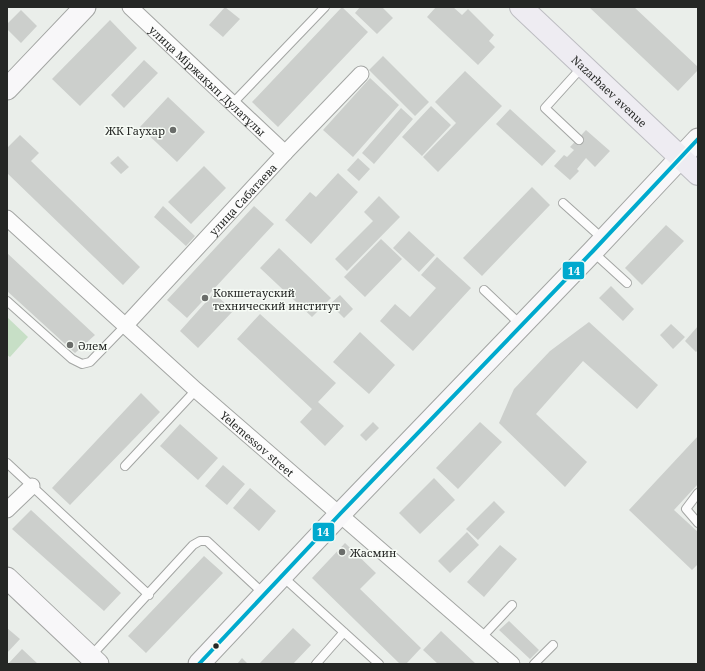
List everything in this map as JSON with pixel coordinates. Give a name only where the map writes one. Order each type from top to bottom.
[{"type":"highway","name":"Nazarbaev avenue","points":[[521,7],[698,174]]},
{"type":"street","points":[[7,89],[85,7]]},
{"type":"street","name":"улица Міржақып Дулатұлы","points":[[130,7],[285,154]]},
{"type":"street","name":"улица Сабатаева","points":[[125,326],[361,74]]},
{"type":"street","points":[[199,664],[340,514],[598,246],[698,139]]},
{"type":"street","name":"Yelemessov street","points":[[7,218],[196,390],[321,500],[340,514],[512,664]]},
{"type":"street","points":[[7,510],[32,486]]},
{"type":"street","points":[[7,578],[94,660]]},
{"type":"lane","points":[[232,104],[325,7]]},
{"type":"lane","points":[[579,140],[545,108],[584,65]]},
{"type":"lane","points":[[563,203],[627,283]]},
{"type":"lane","points":[[484,290],[521,325]]},
{"type":"lane","points":[[7,301],[72,359],[82,364],[90,362],[125,326]]},
{"type":"lane","points":[[125,466],[196,390]]},
{"type":"lane","points":[[7,463],[149,595]]},
{"type":"lane","points":[[698,493],[686,509],[698,523]]},
{"type":"lane","points":[[94,660],[192,545],[200,541],[207,541],[264,594]]},
{"type":"lane","points":[[282,576],[379,664]]},
{"type":"lane","points":[[482,637],[512,605]]},
{"type":"lane","points":[[316,664],[344,632]]},
{"type":"lane","points":[[534,664],[553,645]]},
{"type":"green space","points":[[7,317],[28,337],[10,357],[7,355]]},
{"type":"building","points":[[225,7],[240,19],[223,37],[209,25]]},
{"type":"building","points":[[342,7],[368,32],[278,127],[252,102]]},
{"type":"building","points":[[360,7],[382,7],[393,18],[377,34],[355,13]]},
{"type":"building","points":[[436,7],[453,7],[462,15],[468,9],[494,35],[489,41],[495,47],[478,65],[427,17]]},
{"type":"building","points":[[589,7],[634,7],[698,67],[698,70],[678,91]]},
{"type":"building","points":[[21,10],[37,26],[21,43],[7,29],[7,24]]},
{"type":"building","points":[[110,20],[137,48],[80,106],[52,79]]},
{"type":"building","points":[[383,56],[429,102],[415,116],[369,70]]},
{"type":"building","points":[[144,60],[158,73],[124,108],[111,95]]},
{"type":"building","points":[[465,71],[502,106],[438,172],[423,157],[456,123],[435,102]]},
{"type":"building","points":[[370,78],[399,105],[353,157],[323,130]]},
{"type":"building","name":"ЖК Гаухар","points":[[168,97],[205,132],[177,162],[140,127]]},
{"type":"building","points":[[431,106],[451,125],[422,156],[402,137]]},
{"type":"building","points":[[401,108],[413,119],[374,164],[362,153]]},
{"type":"building","points":[[510,109],[556,151],[542,166],[496,124]]},
{"type":"building","points":[[586,130],[610,151],[595,167],[586,158],[577,169],[579,171],[570,180],[554,166],[564,155],[567,157],[574,150],[570,147]]},
{"type":"building","points":[[20,135],[39,153],[31,161],[140,267],[123,285],[7,173],[7,148]]},
{"type":"building","points":[[118,156],[129,167],[121,174],[110,163]]},
{"type":"building","points":[[358,158],[370,169],[359,181],[347,170]]},
{"type":"building","points":[[204,166],[226,188],[191,224],[168,202]]},
{"type":"building","points":[[338,173],[358,192],[311,244],[285,220],[310,192],[316,197]]},
{"type":"building","points":[[532,187],[550,205],[482,276],[463,258]]},
{"type":"building","points":[[379,196],[400,217],[347,271],[335,259],[373,221],[364,212]]},
{"type":"building","points":[[163,206],[195,236],[186,246],[154,217]]},
{"type":"building","points":[[254,206],[274,224],[187,318],[167,300]]},
{"type":"building","points":[[666,225],[684,241],[642,285],[625,268]]},
{"type":"building","points":[[409,231],[435,255],[419,272],[393,248]]},
{"type":"building","points":[[381,239],[402,259],[365,297],[344,277]]},
{"type":"building","points":[[279,248],[331,298],[312,317],[260,268]]},
{"type":"building","points":[[7,253],[95,335],[75,353],[7,291]]},
{"type":"building","points":[[437,257],[471,288],[413,351],[380,321],[395,304],[410,317],[436,288],[421,275]]},
{"type":"building","points":[[611,286],[634,309],[623,321],[599,298]]},
{"type":"building","points":[[214,293],[233,311],[198,348],[180,331]]},
{"type":"building","points":[[340,295],[353,309],[344,318],[330,304]]},
{"type":"building","points":[[260,314],[336,383],[318,402],[344,426],[325,446],[300,422],[312,409],[237,339]]},
{"type":"building","points":[[589,322],[658,385],[637,409],[583,361],[536,414],[587,462],[565,487],[499,423],[514,389],[550,351]]},
{"type":"building","points":[[671,324],[685,337],[673,349],[660,335]]},
{"type":"building","points":[[698,326],[698,350],[696,352],[685,341]]},
{"type":"building","points":[[360,332],[395,365],[369,394],[333,362]]},
{"type":"building","points":[[141,393],[160,412],[70,505],[52,488]]},
{"type":"building","points":[[373,422],[379,428],[366,441],[360,435]]},
{"type":"building","points":[[480,422],[502,442],[458,489],[436,468]]},
{"type":"building","points":[[180,424],[218,458],[198,480],[160,446]]},
{"type":"building","points":[[698,436],[698,484],[674,510],[698,532],[698,564],[692,570],[629,510]]},
{"type":"building","points":[[223,465],[245,484],[227,505],[205,486]]},
{"type":"building","points":[[434,478],[455,500],[420,534],[399,513]]},
{"type":"building","points":[[250,488],[276,511],[259,531],[233,508]]},
{"type":"building","points":[[494,501],[505,512],[478,540],[466,529]]},
{"type":"building","points":[[31,510],[121,593],[104,611],[12,529]]},
{"type":"building","points":[[467,532],[479,545],[450,573],[438,561]]},
{"type":"building","points":[[345,543],[376,573],[360,589],[421,648],[406,664],[400,664],[312,578]]},
{"type":"building","points":[[500,545],[517,559],[484,597],[467,582]]},
{"type":"building","points":[[204,556],[223,573],[146,653],[128,636]]},
{"type":"building","points":[[509,621],[539,650],[530,659],[499,630]]},
{"type":"building","points":[[7,628],[20,639],[7,653]]},
{"type":"building","points":[[293,628],[311,645],[293,664],[259,664]]},
{"type":"building","points":[[441,631],[476,664],[438,664],[423,650]]},
{"type":"building","points":[[22,649],[38,664],[8,664]]},
{"type":"building","points":[[242,658],[248,664],[237,664]]},
{"type":"transit line","name":"14","points":[[199,664],[698,139]]},
{"type":"place","name":"ЖК Гаухар","points":[[173,130]]},
{"type":"place","name":"Кокшетауский технический институт","points":[[205,298]]},
{"type":"place","name":"Әлем","points":[[70,345]]},
{"type":"place","name":"Жасмин","points":[[342,552]]}]
